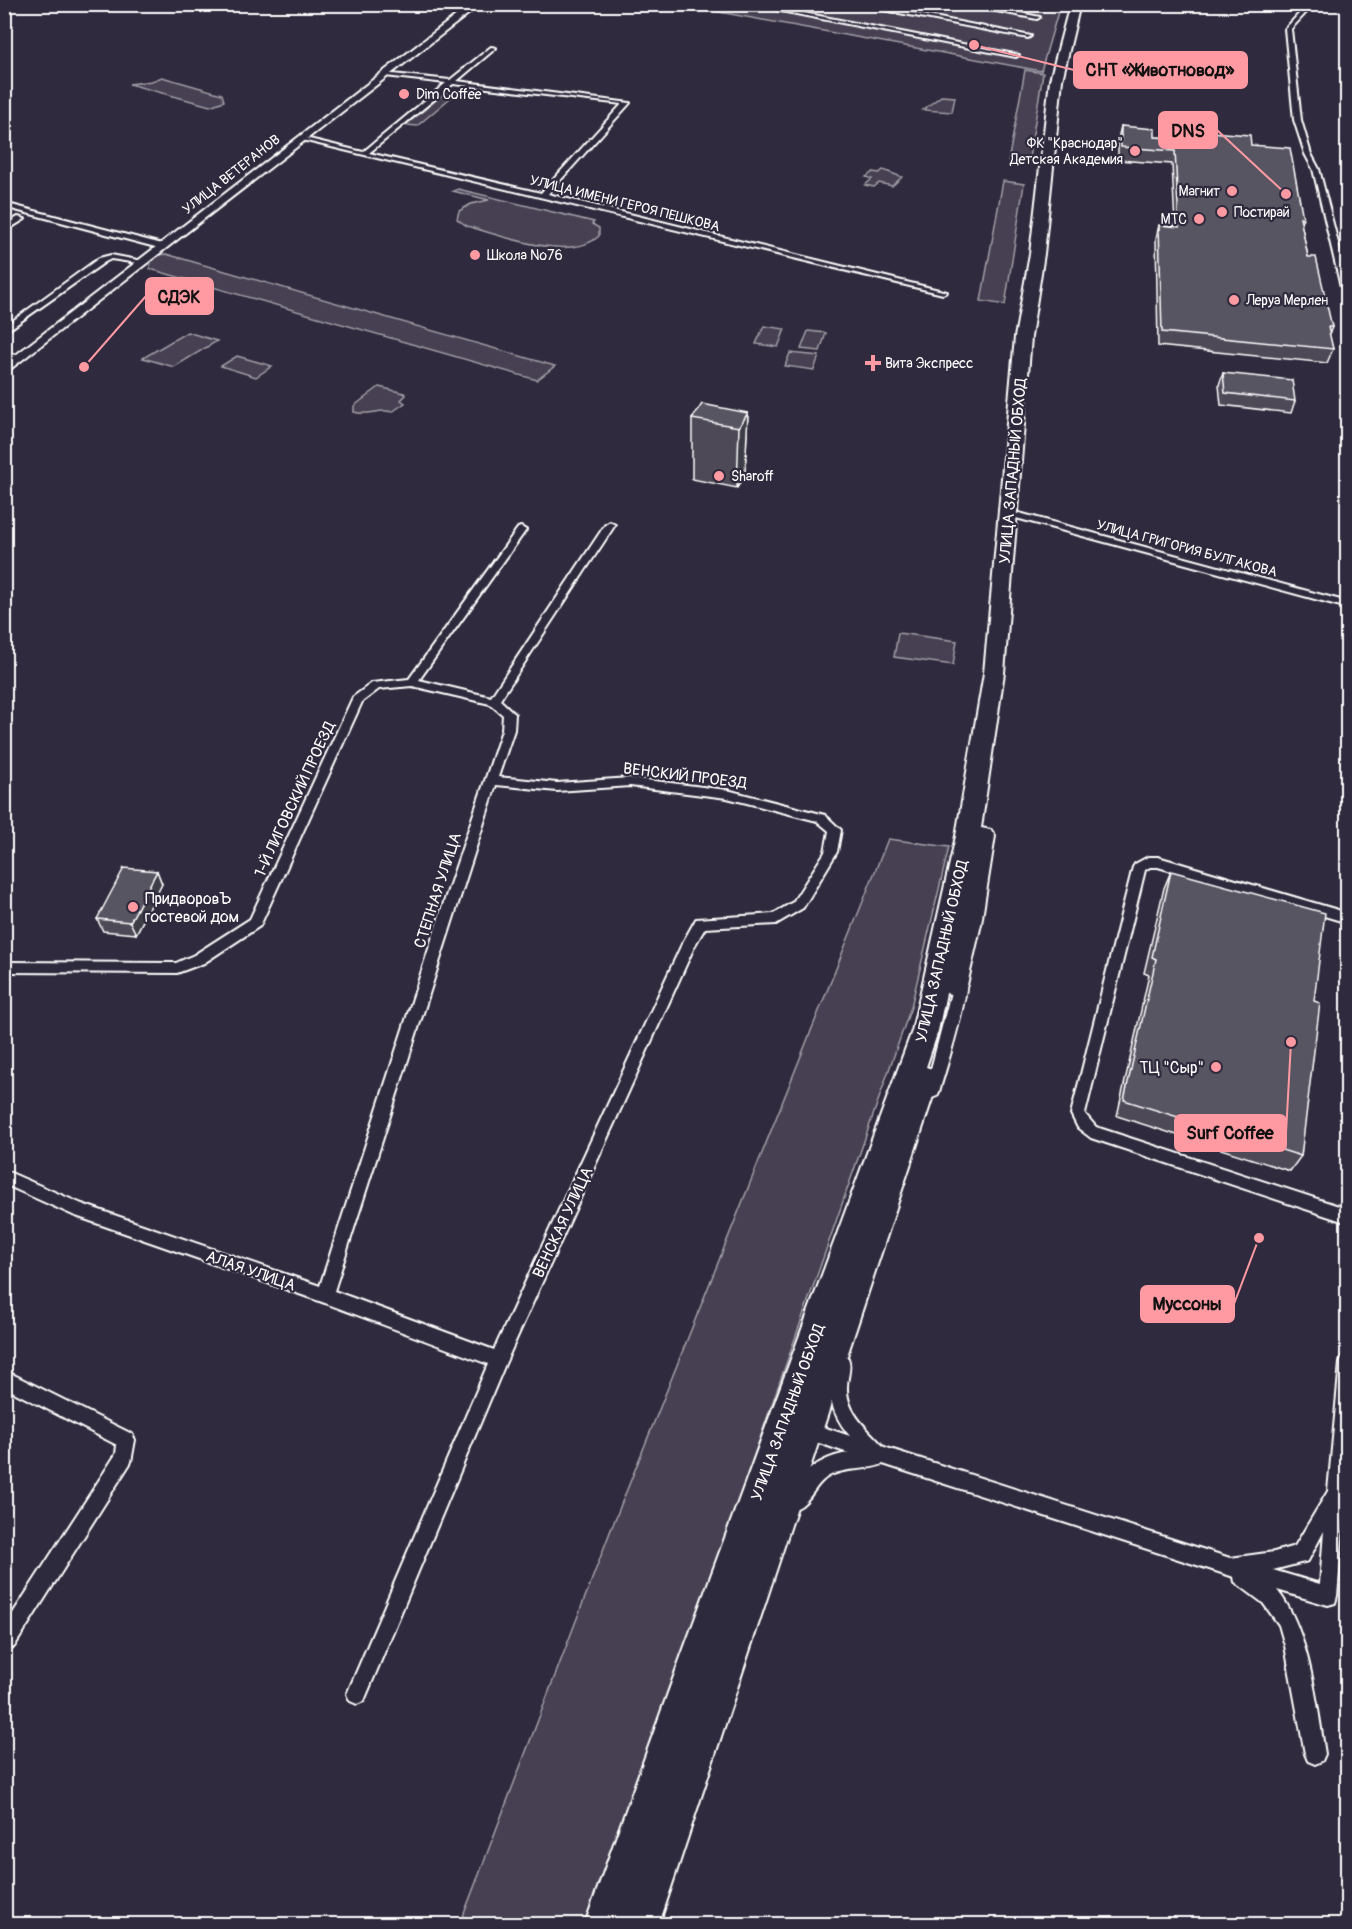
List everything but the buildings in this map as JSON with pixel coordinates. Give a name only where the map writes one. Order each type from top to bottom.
[{"type":"highway","name":"УЛИЦА ЗАПАДНЫЙ ОБХОД","points":[[639,1924],[795,1427],[925,1031],[939,975],[968,836],[994,673],[1023,337],[1045,188],[1056,80],[1075,4]]},
{"type":"highway","name":"УЛИЦА ЗАПАДНЫЙ ОБХОД","points":[[605,1924],[914,1114],[955,981],[969,924],[980,862],[998,729],[1067,48],[1080,4]]},
{"type":"street","name":"УЛИЦА ВЕТЕРАНОВ","points":[[4,368],[14,357],[476,4]]},
{"type":"street","name":"УЛИЦА ВЕТЕРАНОВ","points":[[161,246],[476,4]]},
{"type":"street","points":[[747,4],[1016,55]]},
{"type":"street","points":[[786,12],[799,4]]},
{"type":"street","points":[[855,4],[1028,36]]},
{"type":"street","points":[[963,4],[1037,17]]},
{"type":"street","points":[[1312,4],[1288,29],[1294,103],[1310,160],[1316,169],[1347,300]]},
{"type":"street","points":[[364,154],[493,48]]},
{"type":"street","points":[[385,74],[627,103],[543,195]]},
{"type":"street","name":"УЛИЦА ИМЕНИ ГЕРОЯ ПЕШКОВА","points":[[301,139],[943,292]]},
{"type":"street","points":[[4,205],[161,246]]},
{"type":"street","points":[[4,230],[21,219]]},
{"type":"street","points":[[4,332],[102,260],[111,257],[141,261]]},
{"type":"street","name":"УЛИЦА ГРИГОРИЯ БУЛГАКОВА","points":[[1019,516],[1347,605]]},
{"type":"street","points":[[494,700],[610,525]]},
{"type":"street","points":[[412,682],[521,530]]},
{"type":"street","name":"1-Й ЛИГОВСКИЙ ПРОЕЗД","points":[[4,967],[177,968],[200,959],[255,922],[357,700],[376,686],[412,682],[494,700]]},
{"type":"street","name":"СТЕПНАЯ УЛИЦА","points":[[325,1296],[508,730],[509,714],[494,700]]},
{"type":"street","name":"ВЕНСКИЙ ПРОЕЗД","points":[[490,780],[557,787],[630,782],[727,794],[821,818],[835,830]]},
{"type":"street","name":"ВЕНСКАЯ УЛИЦА","points":[[357,1694],[498,1360],[689,944],[702,924],[776,919],[798,905],[831,852],[835,830]]},
{"type":"street","points":[[1347,918],[1158,862],[1148,862],[1139,867],[1078,1114],[1083,1124],[1091,1132],[1347,1216]]},
{"type":"street","points":[[881,1456],[847,1419],[839,1406],[837,1391],[851,1337],[931,1097],[958,996],[969,924]]},
{"type":"street","name":"АЛАЯ УЛИЦА","points":[[4,1177],[78,1210],[325,1296],[498,1360]]},
{"type":"street","points":[[795,1427],[1227,1566],[1328,1596],[1347,1366]]},
{"type":"street","points":[[4,1378],[126,1440],[125,1456],[7,1640],[4,1640]]},
{"type":"street","points":[[654,1924],[797,1498],[806,1481],[818,1471],[837,1462],[881,1456]]},
{"type":"street","points":[[1227,1566],[1274,1561],[1301,1554],[1337,1490]]},
{"type":"street","points":[[1227,1566],[1270,1595],[1287,1619],[1296,1646],[1315,1754]]},
{"type":"shaded area","points":[[681,5],[1060,5],[1041,71]]},
{"type":"shaded area","points":[[1025,70],[1043,73],[1028,164],[1008,162]]},
{"type":"shaded area","points":[[162,77],[222,94],[224,101],[210,106],[129,84],[152,81]]},
{"type":"shaded area","points":[[446,92],[456,93],[417,126],[406,125]]},
{"type":"shaded area","points":[[941,96],[955,97],[952,112],[923,110]]},
{"type":"shaded area","points":[[883,170],[902,177],[892,186],[879,183],[874,187],[865,185],[872,179],[866,177],[873,172],[879,173]]},
{"type":"shaded area","points":[[1003,181],[1024,184],[1005,305],[981,301]]},
{"type":"shaded area","points":[[458,189],[594,222],[592,224],[599,228],[599,236],[586,244],[553,247],[534,245],[467,226],[457,219],[459,211],[471,204],[489,200],[453,191]]},
{"type":"shaded area","points":[[166,254],[555,366],[537,380],[150,269],[150,256]]},
{"type":"shaded area","points":[[764,326],[785,329],[778,347],[756,344]]},
{"type":"shaded area","points":[[808,331],[826,333],[820,351],[801,349]]},
{"type":"shaded area","points":[[187,332],[217,341],[174,367],[143,358]]},
{"type":"shaded area","points":[[790,353],[819,356],[814,370],[785,366]]},
{"type":"shaded area","points":[[237,356],[272,366],[256,377],[221,366]]},
{"type":"shaded area","points":[[379,387],[404,393],[406,395],[401,400],[405,403],[392,412],[364,414],[354,412],[354,406]]},
{"type":"shaded area","points":[[898,633],[957,641],[953,665],[894,657]]},
{"type":"shaded area","points":[[888,839],[949,847],[911,1007],[590,1924],[460,1924],[610,1532]]},
{"type":"place","name":"СНТ «Животновод»","points":[[974,45]]},
{"type":"place","name":"Dim Coffee","points":[[404,94]]},
{"type":"place","name":"ФК \"Краснодар\" Детская Академия","points":[[1135,151]]},
{"type":"place","name":"Магнит","points":[[1232,191]]},
{"type":"place","name":"DNS","points":[[1286,194]]},
{"type":"place","name":"Постирай","points":[[1222,212]]},
{"type":"place","name":"МТС","points":[[1199,219]]},
{"type":"place","name":"Школа №76","points":[[475,255]]},
{"type":"place","name":"Леруа Мерлен","points":[[1234,300]]},
{"type":"place","name":"Вита Экспресс","points":[[873,363]]},
{"type":"place","name":"СДЭК","points":[[84,367]]},
{"type":"place","name":"Sharoff","points":[[719,476]]},
{"type":"place","name":"ПридворовЪ гостевой дом","points":[[133,907]]},
{"type":"place","name":"Surf Coffee","points":[[1291,1042]]},
{"type":"place","name":"ТЦ \"Сыр\"","points":[[1216,1067]]},
{"type":"place","name":"Муссоны","points":[[1259,1238]]}]
